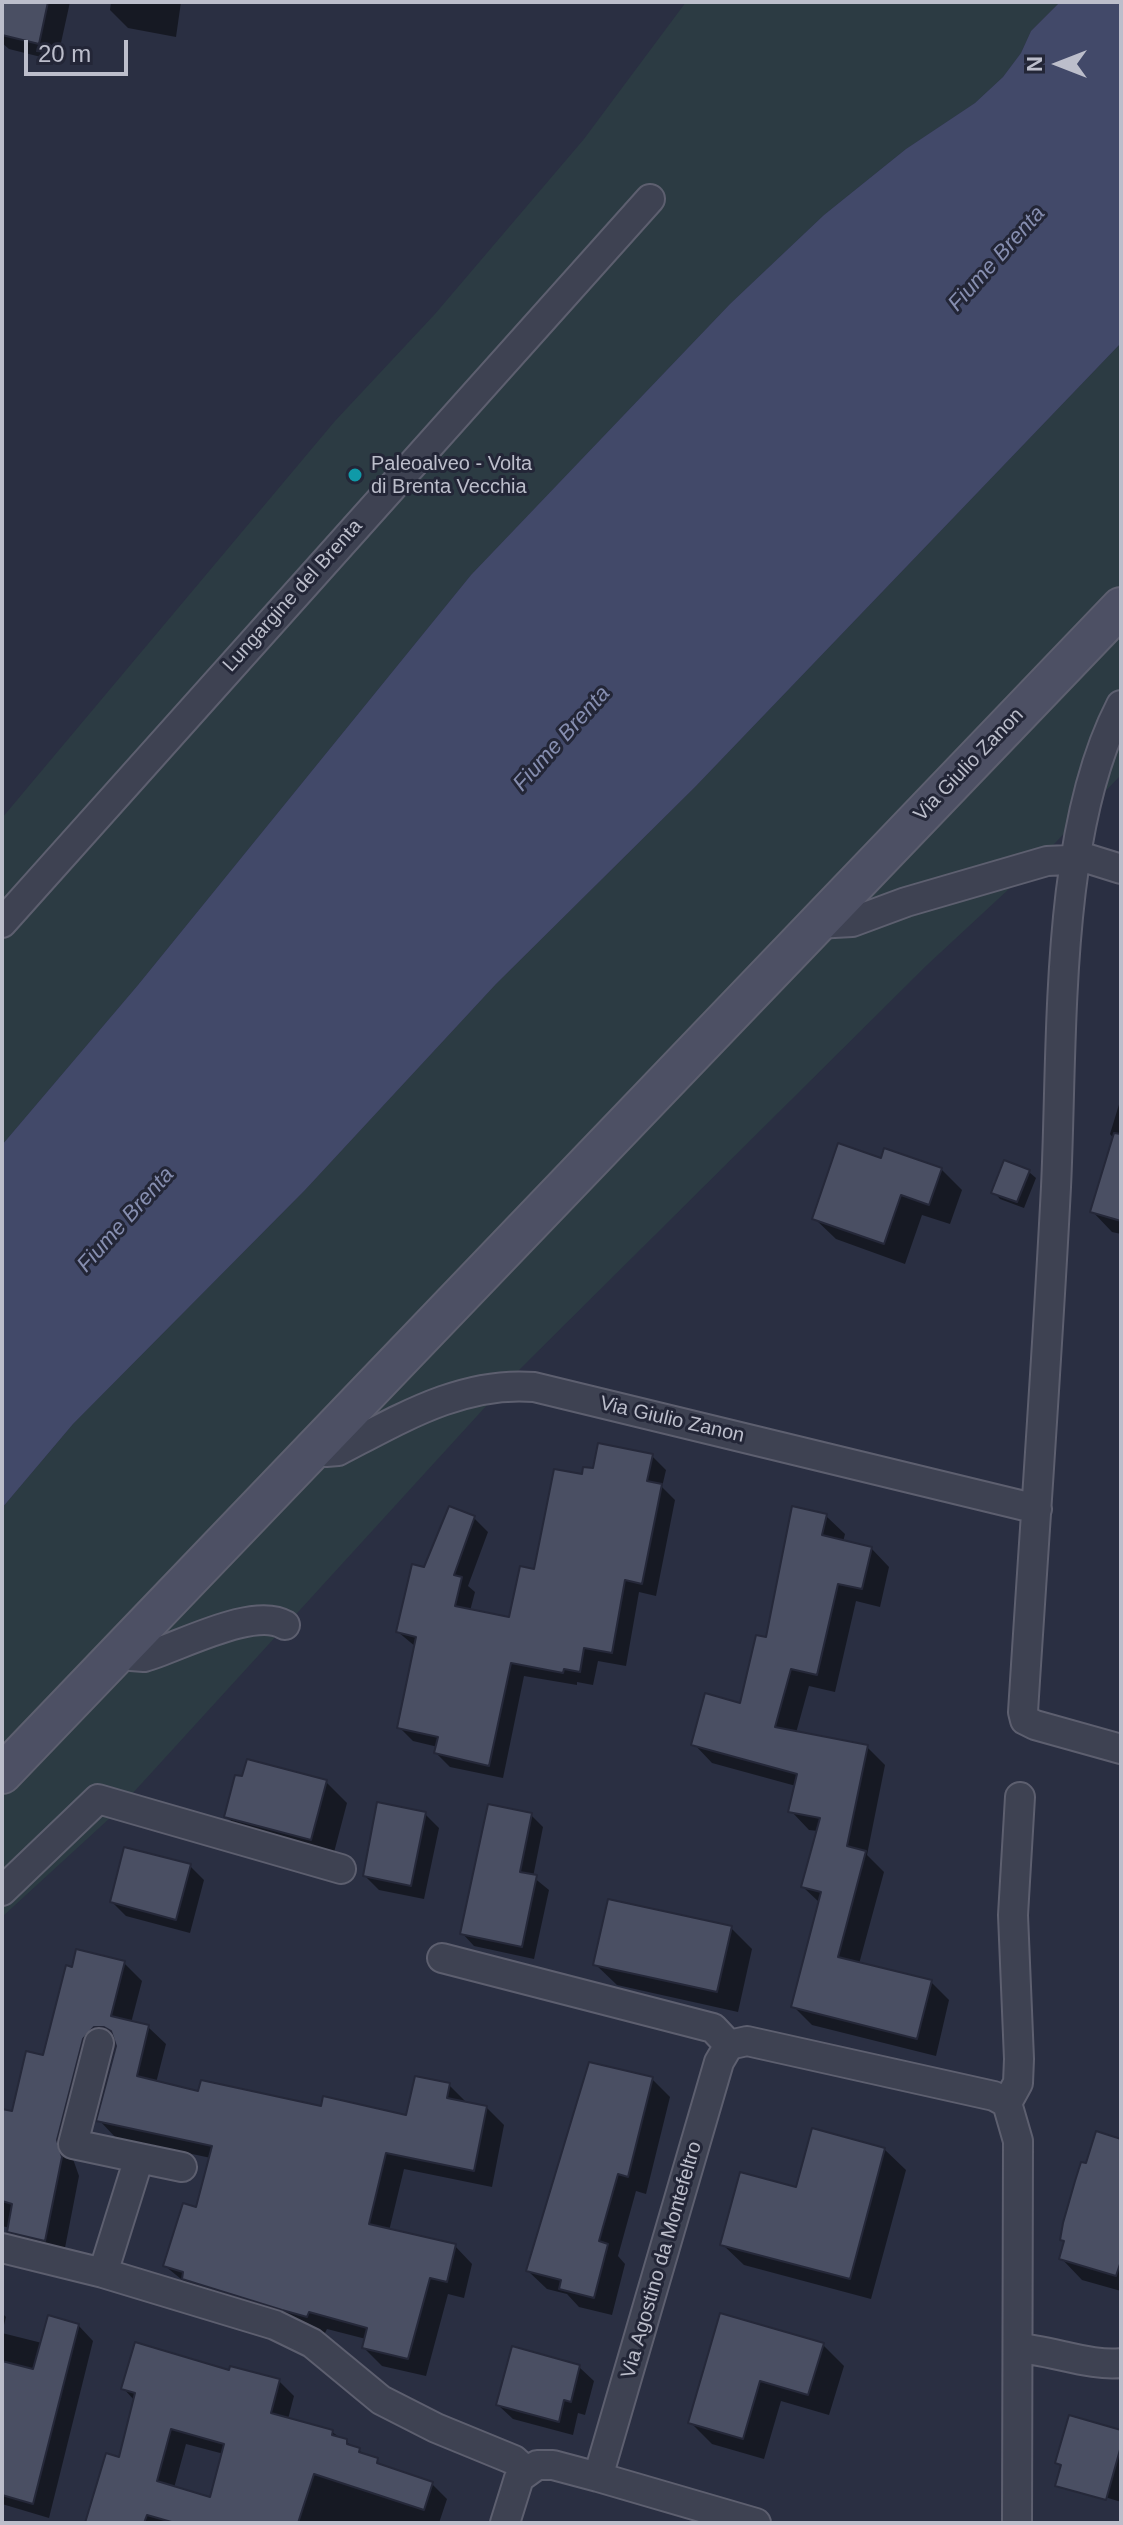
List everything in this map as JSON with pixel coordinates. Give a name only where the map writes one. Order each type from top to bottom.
[{"type":"street","name":"Lungargine del Brenta","points":[[2,923],[650,199]]},
{"type":"street","name":"Via Giulio Zanon","points":[[2,1774],[118,1649],[1121,607]]},
{"type":"street","points":[[1121,705],[1097,756],[1076,858],[1065,974],[1025,1720],[1121,1749]]},
{"type":"street","points":[[816,924],[852,922],[1047,861],[1076,858],[1121,869]]},
{"type":"street","name":"Via Giulio Zanon","points":[[317,1443],[326,1452],[338,1451],[461,1392],[492,1387],[534,1387],[1037,1509]]},
{"type":"street","points":[[118,1649],[144,1657],[225,1628],[266,1618],[285,1625]]},
{"type":"street","points":[[1017,2523],[1018,2141],[1007,2103],[1018,2083],[1013,1915],[1020,1797]]},
{"type":"street","points":[[2,1891],[98,1799],[341,1869]]},
{"type":"street","points":[[442,1958],[713,2028],[729,2045],[747,2041],[994,2096],[1007,2103]]},
{"type":"street","points":[[99,2043],[73,2144],[182,2167]]},
{"type":"street","name":"Via Agostino da Montefeltro","points":[[598,2477],[719,2062],[729,2045]]},
{"type":"street","points":[[103,2273],[139,2158]]},
{"type":"street","points":[[2,2248],[103,2273],[275,2325],[312,2343],[381,2400],[436,2428],[514,2460],[526,2471]]},
{"type":"street","points":[[1018,2348],[1057,2352],[1108,2365],[1121,2363]]},
{"type":"street","points":[[505,2523],[519,2478],[537,2465],[553,2465],[756,2523]]},
{"type":"shaded area","points":[[686,2],[1060,2],[1031,31],[1021,53],[1003,77],[975,103],[906,149],[824,215],[730,304],[471,575],[138,985],[2,1145],[2,818],[335,421],[435,314],[584,139]]},
{"type":"shaded area","points":[[1121,343],[1121,775],[1024,875],[927,965],[519,1370],[111,1817],[2,1917],[2,1508],[73,1424],[305,1190],[496,984],[695,787]]},
{"type":"water","name":"Fiume Brenta","points":[[1060,2],[1121,2],[1121,343],[695,787],[496,984],[305,1190],[73,1424],[2,1508],[2,1145],[138,985],[471,575],[730,304],[824,215],[906,149],[975,103],[1003,77],[1021,53],[1031,31]]},
{"type":"building","points":[[2,2],[48,2],[39,44],[2,35]]},
{"type":"building","points":[[1114,1133],[1121,1134],[1121,1221],[1090,1212]]},
{"type":"building","points":[[838,1143],[881,1158],[884,1148],[942,1168],[929,1205],[901,1195],[884,1244],[812,1219]]},
{"type":"building","points":[[1004,1160],[1030,1170],[1017,1202],[991,1193]]},
{"type":"building","points":[[598,1443],[653,1454],[647,1481],[662,1484],[642,1584],[625,1580],[612,1653],[584,1648],[580,1672],[564,1669],[563,1673],[511,1663],[489,1766],[434,1753],[438,1737],[397,1728],[416,1637],[396,1632],[412,1564],[424,1567],[449,1506],[475,1516],[454,1575],[462,1577],[455,1606],[509,1617],[520,1566],[534,1569],[554,1469],[582,1474],[583,1467],[593,1468]]},
{"type":"building","points":[[792,1506],[827,1514],[822,1535],[872,1547],[862,1589],[838,1584],[817,1675],[791,1669],[775,1727],[868,1745],[847,1846],[866,1851],[838,1957],[932,1980],[917,2039],[791,2007],[821,1892],[801,1887],[820,1818],[788,1812],[797,1774],[691,1745],[705,1693],[740,1703],[756,1635],[766,1637]]},
{"type":"building","points":[[247,1759],[327,1780],[311,1840],[224,1817],[235,1775],[242,1776]]},
{"type":"building","points":[[377,1802],[426,1812],[411,1886],[363,1876]]},
{"type":"building","points":[[488,1804],[532,1813],[520,1872],[537,1875],[522,1947],[460,1934]]},
{"type":"building","points":[[124,1847],[191,1864],[176,1920],[110,1902]]},
{"type":"building","points":[[608,1899],[732,1926],[717,1992],[593,1965]]},
{"type":"building","points":[[76,1949],[125,1961],[111,2016],[149,2025],[137,2076],[198,2091],[201,2080],[321,2106],[323,2096],[406,2115],[415,2076],[450,2083],[447,2098],[487,2106],[474,2171],[386,2153],[369,2224],[456,2244],[447,2282],[430,2278],[408,2359],[362,2348],[367,2328],[309,2312],[307,2317],[282,2310],[182,2279],[183,2272],[163,2266],[183,2203],[196,2207],[212,2146],[96,2121],[116,2046],[111,2031],[104,2027],[94,2027],[83,2039],[57,2140],[62,2157],[45,2241],[7,2232],[12,2204],[2,2201],[2,2109],[12,2111],[26,2051],[43,2055],[66,1965],[72,1967]]},
{"type":"building","points":[[589,2062],[653,2077],[628,2177],[618,2174],[599,2241],[608,2244],[594,2298],[559,2289],[561,2280],[526,2271]]},
{"type":"building","points":[[812,2128],[885,2148],[850,2279],[720,2245],[740,2172],[796,2187]]},
{"type":"building","points":[[1096,2131],[1121,2139],[1121,2261],[1116,2276],[1059,2259],[1064,2241],[1060,2240],[1063,2223],[1075,2181],[1081,2162],[1086,2163]]},
{"type":"building","points":[[720,2313],[824,2343],[808,2395],[760,2381],[743,2439],[688,2423]]},
{"type":"building","points":[[48,2315],[79,2324],[33,2504],[2,2495],[2,2361],[33,2369]]},
{"type":"building","points":[[135,2342],[229,2370],[230,2366],[280,2379],[271,2413],[333,2430],[332,2435],[347,2439],[347,2444],[360,2448],[359,2452],[378,2458],[377,2463],[433,2482],[424,2510],[314,2474],[298,2523],[175,2523],[147,2515],[144,2523],[85,2523],[106,2453],[119,2457],[135,2393],[121,2389]],"holes":[[[171,2429],[224,2444],[210,2497],[157,2481]]]},
{"type":"building","points":[[512,2346],[580,2365],[571,2402],[564,2400],[559,2422],[496,2405]]},
{"type":"building","points":[[1069,2415],[1121,2430],[1121,2446],[1106,2500],[1055,2486],[1061,2465],[1055,2463]]},
{"type":"place","name":"Paleoalveo - Volta di Brenta Vecchia","points":[[355,475]]}]
